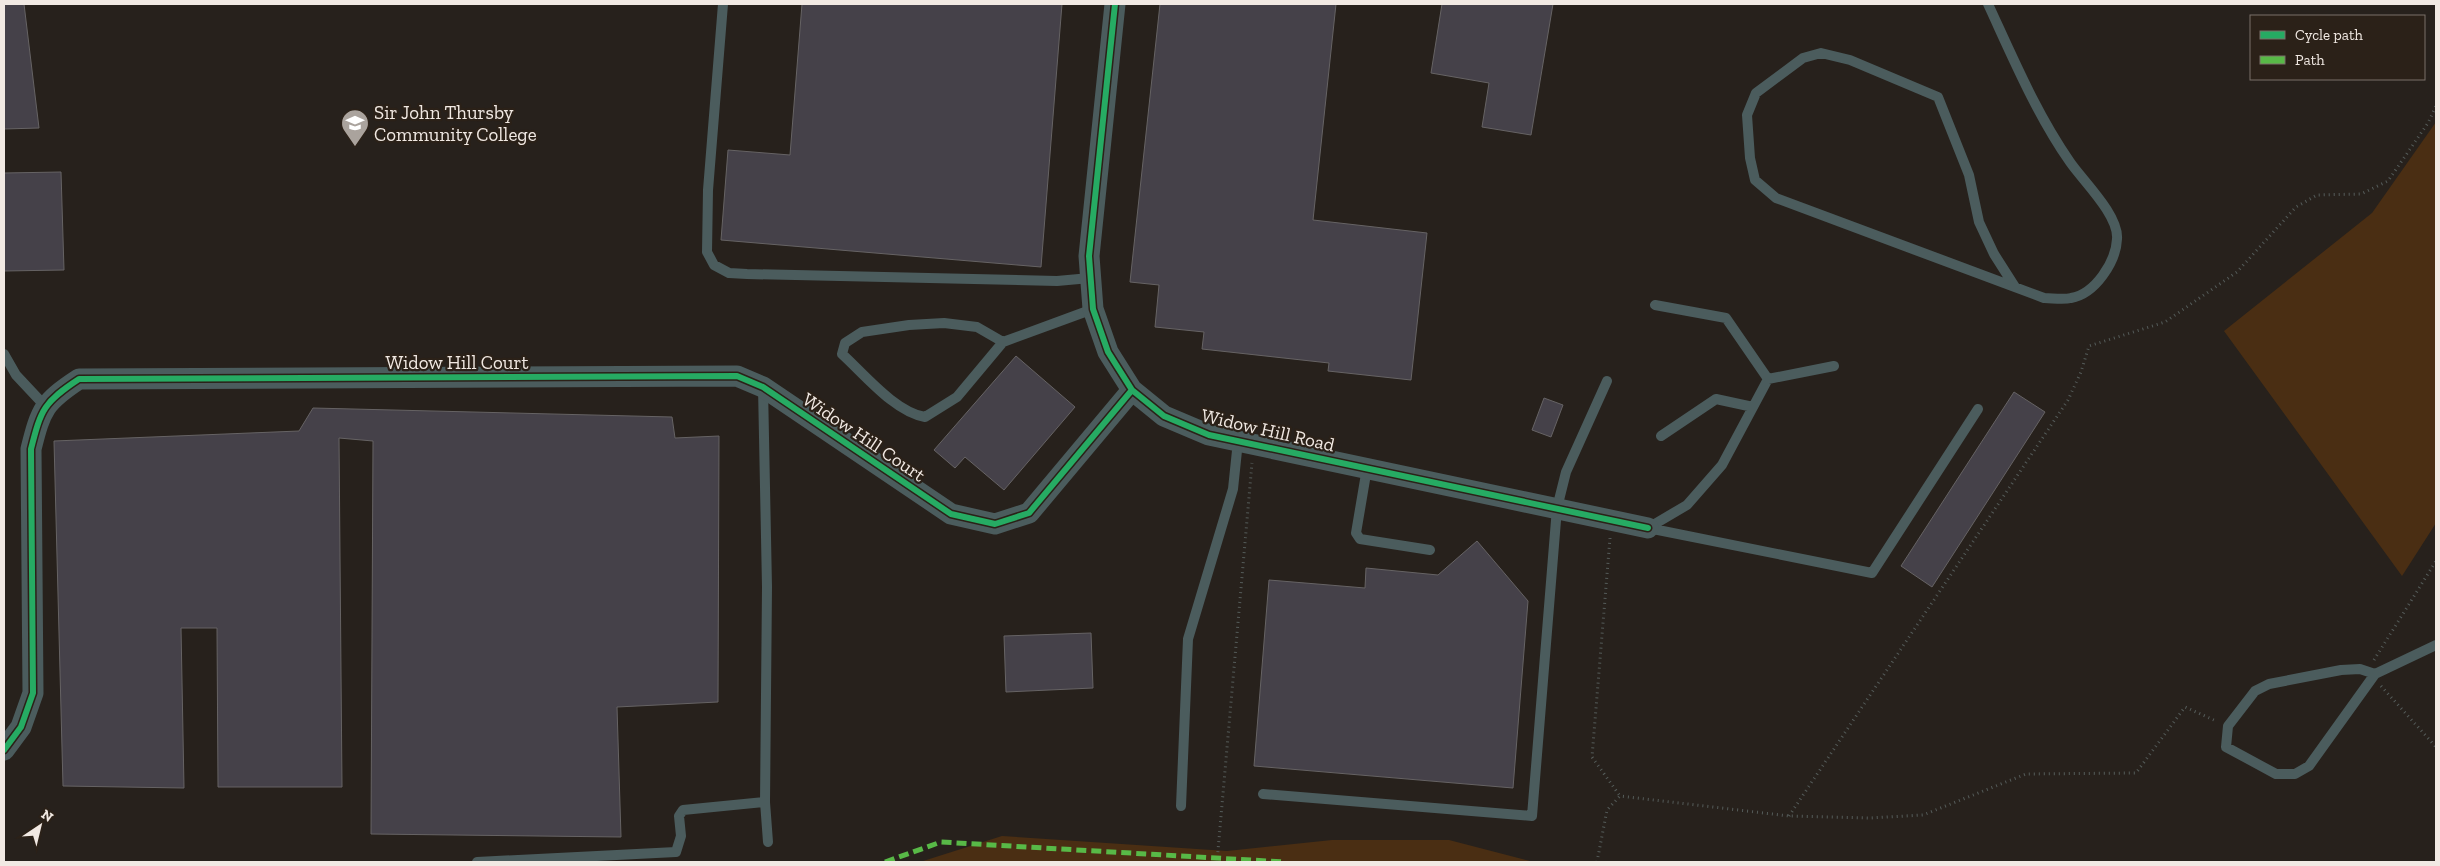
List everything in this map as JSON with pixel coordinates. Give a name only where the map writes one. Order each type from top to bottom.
[{"type":"street","name":"Widow Hill Road","points":[[1115,4],[1088,256],[1093,309],[1108,352],[1132,390],[1164,416],[1209,435],[1648,528]]},
{"type":"street","name":"Widow Hill Court","points":[[4,750],[21,727],[33,693],[32,449],[38,419],[53,396],[79,379],[737,376],[763,388],[951,514],[995,524],[1029,514],[1132,390]]},
{"type":"lane","points":[[723,4],[708,190],[707,252],[714,266],[729,273],[747,274],[1058,281],[1090,278]]},
{"type":"lane","points":[[1988,4],[2033,100],[2070,162],[2108,210],[2118,238],[2110,264],[2089,290],[2071,298],[2044,298],[1776,198],[1755,180],[1750,158],[1746,114],[1756,93],[1802,58],[1821,53],[1850,60],[1938,97],[1970,175],[1979,222],[1994,254],[2015,287]]},
{"type":"lane","points":[[1655,305],[1726,318],[1768,379]]},
{"type":"lane","points":[[1003,342],[977,327],[944,323],[909,325],[862,332],[845,343],[842,354],[896,403],[914,415],[925,418],[957,397],[1003,342],[1093,309]]},
{"type":"lane","points":[[4,354],[16,375],[46,407]]},
{"type":"lane","points":[[1768,379],[1834,366]]},
{"type":"lane","points":[[1648,528],[1687,505],[1722,466],[1768,379]]},
{"type":"lane","points":[[1263,794],[1532,816],[1557,508],[1566,472],[1607,382]]},
{"type":"lane","points":[[763,388],[767,596],[766,802],[768,842]]},
{"type":"lane","points":[[1661,436],[1716,399],[1753,407]]},
{"type":"lane","points":[[1648,528],[1872,573],[1978,409]]},
{"type":"lane","points":[[1181,806],[1188,639],[1246,443]]},
{"type":"lane","points":[[1367,468],[1356,533],[1360,539],[1430,550]]},
{"type":"lane","points":[[2372,674],[2360,669],[2341,670],[2269,684],[2255,691],[2228,726],[2226,746],[2276,774],[2295,774],[2309,766],[2372,674],[2436,645]]},
{"type":"lane","points":[[477,862],[676,852],[681,836],[678,816],[683,810],[766,802]]},
{"type":"path","points":[[1789,816],[2068,400],[2082,372],[2089,346],[2165,322],[2237,272],[2296,207],[2317,195],[2361,194],[2388,181],[2428,124],[2436,106]]},
{"type":"path","points":[[1217,862],[1246,443]]},
{"type":"path","points":[[1612,520],[1592,757],[1620,796],[1789,816],[1870,818],[1923,815],[2026,774],[2136,773],[2185,707],[2228,726]]},
{"type":"path","points":[[2436,561],[2372,674],[2436,747]]},
{"type":"path","points":[[1597,862],[1607,810],[1620,796]]},
{"type":"shaded area","points":[[2436,122],[2436,523],[2402,576],[2224,331],[2372,213]]},
{"type":"shaded area","points":[[1002,836],[1227,851],[1332,840],[1449,840],[1534,862],[920,862]]},
{"type":"building","points":[[4,4],[24,4],[39,128],[4,129]]},
{"type":"building","points":[[802,4],[1062,4],[1041,267],[721,240],[728,150],[790,155]]},
{"type":"building","points":[[1160,4],[1336,4],[1313,220],[1427,233],[1411,380],[1328,371],[1329,363],[1202,349],[1204,332],[1155,327],[1159,285],[1130,282]]},
{"type":"building","points":[[1442,4],[1553,4],[1531,135],[1482,127],[1489,83],[1431,73]]},
{"type":"building","points":[[61,172],[64,270],[4,271],[4,173]]},
{"type":"building","points":[[1016,356],[1075,407],[1004,490],[965,457],[955,468],[934,450]]},
{"type":"building","points":[[2014,392],[2045,412],[1932,587],[1901,566]]},
{"type":"building","points":[[1544,398],[1563,405],[1551,437],[1532,430]]},
{"type":"building","points":[[313,408],[672,417],[675,438],[719,436],[718,702],[617,707],[621,837],[371,834],[373,441],[339,438],[342,787],[218,787],[217,628],[181,628],[184,788],[63,786],[54,441],[299,431]]},
{"type":"building","points":[[1477,541],[1528,601],[1513,788],[1254,766],[1269,580],[1365,588],[1366,568],[1438,575]]},
{"type":"building","points":[[1091,633],[1093,688],[1006,692],[1004,636]]},
{"type":"marked path","points":[[885,862],[941,842],[1284,862]]},
{"type":"cycle path","points":[[1115,4],[1089,256],[1093,309],[1108,352],[1132,390],[1164,416],[1209,435],[1648,528]]},
{"type":"cycle path","points":[[4,750],[21,727],[33,693],[31,449],[41,415],[58,394],[79,379],[737,376],[763,387],[951,514],[995,524],[1029,513],[1132,390]]},
{"type":"place","name":"Sir John Thursby Community College","points":[[355,147]]}]
